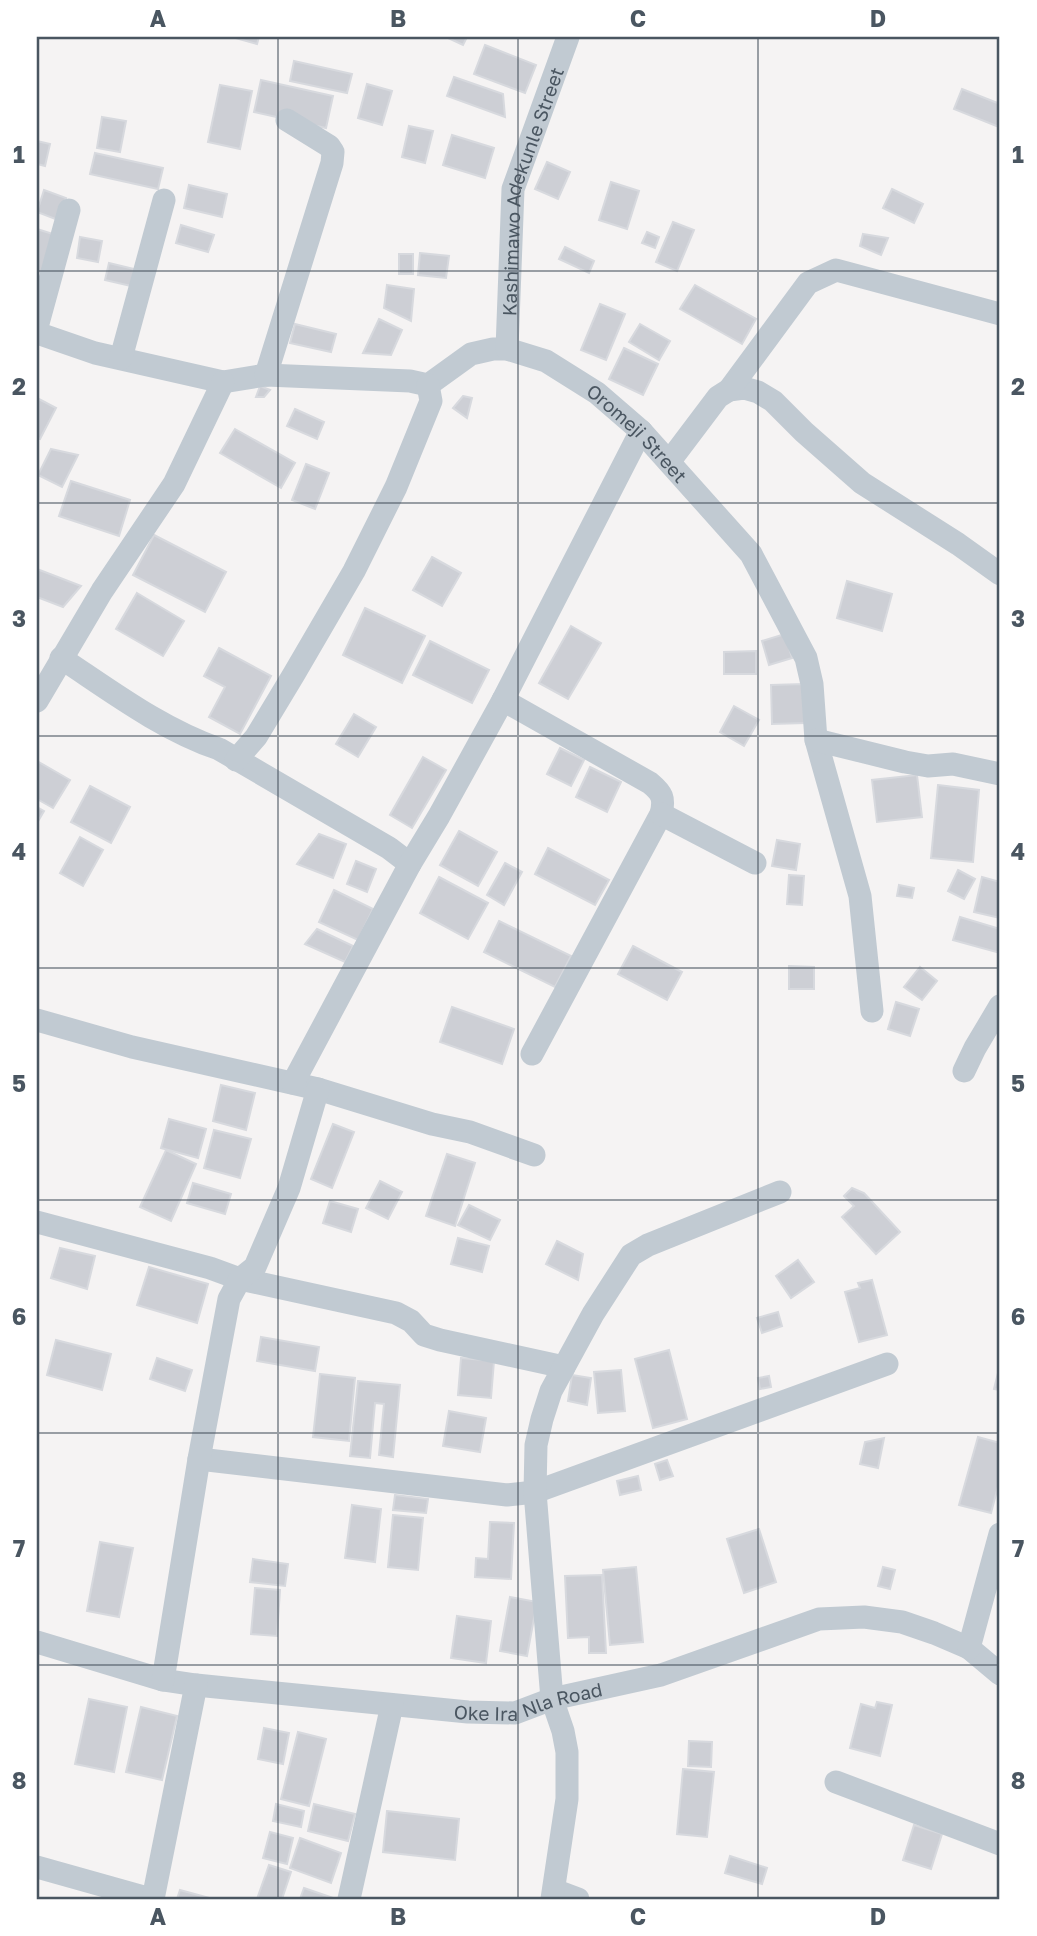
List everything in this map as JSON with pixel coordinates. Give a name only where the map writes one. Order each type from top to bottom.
[{"type":"street","name":"Kashimawo Adekunle Street","points":[[507,349],[513,189],[568,37]]},
{"type":"street","points":[[265,375],[332,163],[329,146],[287,120]]},
{"type":"street","points":[[121,358],[164,200]]},
{"type":"street","points":[[37,327],[69,210]]},
{"type":"street","points":[[668,462],[718,397],[729,390],[808,283],[836,270],[1000,314]]},
{"type":"street","points":[[37,333],[79,348],[223,382],[265,375],[410,381],[428,385],[431,401],[396,487],[354,571],[256,737],[236,760]]},
{"type":"street","name":"Oromeji Street","points":[[428,385],[471,354],[493,349],[507,349],[546,362],[597,393],[642,432],[751,554],[806,658],[812,684],[816,740],[860,896],[872,1011]]},
{"type":"street","points":[[37,701],[51,662],[174,484],[223,382]]},
{"type":"street","points":[[729,390],[744,388],[773,401],[862,483],[1000,574]]},
{"type":"street","points":[[293,1083],[410,864],[503,700],[642,432]]},
{"type":"street","points":[[51,662],[151,718],[202,743],[219,748],[389,848],[410,864]]},
{"type":"street","points":[[503,700],[650,783],[660,791],[664,803],[661,814],[532,1054]]},
{"type":"street","points":[[816,740],[905,762],[928,766],[953,764],[1000,774]]},
{"type":"street","points":[[661,814],[755,863]]},
{"type":"street","points":[[964,1071],[1000,1006]]},
{"type":"street","points":[[37,1020],[132,1047],[318,1089],[432,1124],[470,1132],[534,1155]]},
{"type":"street","points":[[163,1680],[199,1459],[229,1299],[240,1279],[255,1267],[289,1188],[318,1089]]},
{"type":"street","points":[[578,1899],[553,1895],[567,1799],[567,1752],[552,1699],[535,1492],[536,1445],[542,1419],[551,1391],[564,1367],[593,1314],[631,1255],[639,1249],[780,1192]]},
{"type":"street","points":[[37,1222],[240,1279],[396,1313],[411,1321],[424,1335],[564,1367]]},
{"type":"street","points":[[199,1459],[507,1495],[535,1492],[887,1364]]},
{"type":"street","points":[[969,1648],[1000,1534]]},
{"type":"street","name":"Oke Ira Nla Road","points":[[37,1642],[163,1680],[468,1712],[514,1713],[552,1699],[661,1675],[819,1619],[864,1617],[902,1622],[969,1648],[1000,1674]]},
{"type":"street","points":[[37,1867],[152,1899],[196,1685]]},
{"type":"street","points":[[349,1899],[392,1705]]},
{"type":"street","points":[[836,1783],[1000,1844]]},
{"type":"building","points":[[232,37],[259,37],[257,44]]},
{"type":"building","points":[[446,37],[467,37],[463,45]]},
{"type":"building","points":[[485,45],[536,65],[525,93],[474,74]]},
{"type":"building","points":[[294,61],[352,74],[347,93],[290,81]]},
{"type":"building","points":[[454,77],[503,94],[505,117],[447,96]]},
{"type":"building","points":[[261,80],[333,96],[326,128],[254,112]]},
{"type":"building","points":[[367,84],[392,91],[382,125],[358,118]]},
{"type":"building","points":[[220,85],[252,91],[240,149],[208,142]]},
{"type":"building","points":[[962,89],[1000,104],[999,127],[954,109]]},
{"type":"building","points":[[102,117],[126,121],[120,152],[97,148]]},
{"type":"building","points":[[409,126],[433,131],[425,163],[402,157]]},
{"type":"building","points":[[452,135],[494,148],[485,178],[443,165]]},
{"type":"building","points":[[37,141],[50,144],[45,166],[37,164]]},
{"type":"building","points":[[95,153],[163,168],[158,189],[90,174]]},
{"type":"building","points":[[547,162],[570,172],[558,199],[535,189]]},
{"type":"building","points":[[611,182],[639,191],[627,229],[599,220]]},
{"type":"building","points":[[189,185],[227,194],[222,217],[184,208]]},
{"type":"building","points":[[892,189],[923,204],[914,223],[883,208]]},
{"type":"building","points":[[44,190],[66,198],[58,220],[37,212]]},
{"type":"building","points":[[673,222],[694,230],[677,271],[656,262]]},
{"type":"building","points":[[181,225],[214,235],[208,252],[176,243]]},
{"type":"building","points":[[37,229],[59,236],[48,274],[37,271]]},
{"type":"building","points":[[647,232],[659,237],[655,248],[642,243]]},
{"type":"building","points":[[863,234],[888,238],[881,255],[860,246]]},
{"type":"building","points":[[80,237],[102,241],[98,262],[77,258]]},
{"type":"building","points":[[565,247],[594,261],[589,273],[559,259]]},
{"type":"building","points":[[420,253],[449,256],[446,278],[418,275]]},
{"type":"building","points":[[399,254],[413,254],[413,274],[399,274]]},
{"type":"building","points":[[109,263],[134,269],[131,286],[105,280]]},
{"type":"building","points":[[387,285],[414,289],[411,321],[384,308]]},
{"type":"building","points":[[695,285],[756,319],[742,344],[680,309]]},
{"type":"building","points":[[600,304],[625,314],[606,360],[581,350]]},
{"type":"building","points":[[379,319],[402,330],[391,355],[363,353]]},
{"type":"building","points":[[295,324],[336,334],[331,352],[290,343]]},
{"type":"building","points":[[640,324],[670,341],[659,360],[629,342]]},
{"type":"building","points":[[624,348],[658,364],[643,395],[609,379]]},
{"type":"building","points":[[260,386],[270,390],[264,397],[256,397]]},
{"type":"building","points":[[463,396],[472,398],[467,418],[453,408]]},
{"type":"building","points":[[37,398],[56,408],[40,439],[37,438]]},
{"type":"building","points":[[295,409],[324,422],[317,439],[287,426]]},
{"type":"building","points":[[235,429],[295,463],[281,488],[220,453]]},
{"type":"building","points":[[51,449],[78,455],[62,487],[38,475]]},
{"type":"building","points":[[306,464],[329,473],[315,509],[292,500]]},
{"type":"building","points":[[71,481],[130,500],[119,536],[59,516]]},
{"type":"building","points":[[154,535],[226,572],[205,612],[133,575]]},
{"type":"building","points":[[432,557],[461,573],[442,606],[413,590]]},
{"type":"building","points":[[37,569],[81,586],[63,607],[37,597]]},
{"type":"building","points":[[847,581],[892,594],[882,631],[837,618]]},
{"type":"building","points":[[137,593],[184,621],[163,656],[116,629]]},
{"type":"building","points":[[365,608],[425,636],[402,683],[343,655]]},
{"type":"building","points":[[571,626],[601,643],[568,699],[539,683]]},
{"type":"building","points":[[785,634],[792,658],[769,665],[762,641]]},
{"type":"building","points":[[430,641],[489,670],[472,703],[413,675]]},
{"type":"building","points":[[219,648],[271,676],[240,734],[209,717],[225,687],[204,676]]},
{"type":"building","points":[[756,651],[756,674],[724,674],[724,652]]},
{"type":"building","points":[[804,684],[805,723],[772,724],[771,685]]},
{"type":"building","points":[[734,706],[759,720],[744,746],[720,732]]},
{"type":"building","points":[[354,714],[376,727],[358,757],[336,744]]},
{"type":"building","points":[[560,748],[584,760],[571,786],[547,774]]},
{"type":"building","points":[[423,757],[446,770],[412,828],[390,815]]},
{"type":"building","points":[[37,761],[70,780],[53,808],[37,799]]},
{"type":"building","points":[[590,767],[621,782],[607,812],[576,797]]},
{"type":"building","points":[[917,775],[922,817],[877,822],[872,780]]},
{"type":"building","points":[[938,785],[979,790],[973,862],[931,858]]},
{"type":"building","points":[[90,786],[130,807],[111,843],[71,822]]},
{"type":"building","points":[[37,807],[44,811],[37,823]]},
{"type":"building","points":[[459,831],[497,852],[478,886],[440,865]]},
{"type":"building","points":[[319,834],[346,844],[333,878],[297,864]]},
{"type":"building","points":[[80,837],[103,850],[83,886],[60,873]]},
{"type":"building","points":[[777,840],[800,844],[796,870],[772,866]]},
{"type":"building","points":[[548,848],[609,880],[595,905],[535,874]]},
{"type":"building","points":[[356,861],[376,869],[367,892],[347,884]]},
{"type":"building","points":[[505,863],[522,872],[504,905],[487,895]]},
{"type":"building","points":[[958,870],[975,879],[964,899],[948,891]]},
{"type":"building","points":[[789,875],[804,876],[802,905],[787,904]]},
{"type":"building","points":[[439,877],[488,903],[468,939],[420,913]]},
{"type":"building","points":[[982,877],[1000,882],[1000,918],[974,912]]},
{"type":"building","points":[[899,885],[914,888],[912,898],[897,896]]},
{"type":"building","points":[[334,890],[373,909],[358,940],[319,922]]},
{"type":"building","points":[[960,917],[1000,929],[1000,953],[953,940]]},
{"type":"building","points":[[499,921],[571,956],[555,987],[484,952]]},
{"type":"building","points":[[317,929],[353,946],[345,962],[305,944]]},
{"type":"building","points":[[633,946],[682,972],[667,1000],[618,974]]},
{"type":"building","points":[[789,966],[814,967],[814,989],[789,989]]},
{"type":"building","points":[[920,967],[937,981],[922,1000],[904,987]]},
{"type":"building","points":[[896,1002],[919,1009],[910,1036],[888,1029]]},
{"type":"building","points":[[452,1007],[514,1029],[502,1064],[440,1042]]},
{"type":"building","points":[[221,1085],[255,1093],[246,1130],[213,1121]]},
{"type":"building","points":[[169,1119],[206,1129],[198,1158],[161,1148]]},
{"type":"building","points":[[333,1124],[354,1132],[332,1188],[311,1179]]},
{"type":"building","points":[[214,1130],[251,1139],[240,1178],[204,1168]]},
{"type":"building","points":[[166,1150],[196,1164],[171,1221],[140,1207]]},
{"type":"building","points":[[447,1154],[475,1163],[455,1226],[426,1216]]},
{"type":"building","points":[[380,1181],[402,1192],[388,1219],[366,1208]]},
{"type":"building","points":[[193,1183],[231,1194],[225,1214],[187,1203]]},
{"type":"building","points":[[852,1188],[864,1193],[900,1232],[876,1254],[842,1217],[854,1206],[844,1196]]},
{"type":"building","points":[[330,1201],[358,1209],[351,1232],[323,1223]]},
{"type":"building","points":[[469,1205],[500,1220],[490,1240],[458,1225]]},
{"type":"building","points":[[458,1238],[489,1246],[482,1272],[451,1264]]},
{"type":"building","points":[[557,1241],[583,1254],[578,1280],[546,1264]]},
{"type":"building","points":[[60,1248],[95,1256],[87,1289],[51,1278]]},
{"type":"building","points":[[798,1260],[814,1282],[791,1298],[776,1276]]},
{"type":"building","points":[[149,1267],[208,1284],[197,1323],[137,1305]]},
{"type":"building","points":[[872,1280],[887,1335],[859,1342],[845,1292],[860,1288],[858,1283]]},
{"type":"building","points":[[778,1312],[782,1326],[762,1333],[757,1318]]},
{"type":"building","points":[[261,1337],[319,1347],[315,1371],[257,1361]]},
{"type":"building","points":[[56,1340],[111,1354],[102,1390],[47,1375]]},
{"type":"building","points":[[669,1350],[687,1419],[653,1428],[635,1359]]},
{"type":"building","points":[[157,1358],[192,1370],[185,1391],[150,1379]]},
{"type":"building","points":[[461,1358],[494,1361],[491,1398],[458,1395]]},
{"type":"building","points":[[1000,1365],[1000,1390],[994,1389]]},
{"type":"building","points":[[621,1370],[625,1411],[598,1413],[594,1372]]},
{"type":"building","points":[[320,1374],[355,1378],[349,1441],[313,1437]]},
{"type":"building","points":[[572,1375],[591,1378],[587,1405],[568,1401]]},
{"type":"building","points":[[769,1376],[771,1387],[760,1389],[758,1378]]},
{"type":"building","points":[[358,1381],[400,1385],[393,1457],[379,1455],[384,1404],[375,1403],[370,1458],[350,1456]]},
{"type":"building","points":[[449,1411],[486,1418],[480,1452],[443,1446]]},
{"type":"building","points":[[978,1437],[1000,1443],[1000,1479],[991,1513],[959,1505]]},
{"type":"building","points":[[884,1438],[878,1468],[860,1464],[865,1442]]},
{"type":"building","points":[[667,1460],[673,1476],[660,1480],[655,1464]]},
{"type":"building","points":[[638,1476],[641,1490],[620,1495],[617,1481]]},
{"type":"building","points":[[395,1495],[428,1499],[426,1513],[393,1510]]},
{"type":"building","points":[[352,1505],[381,1509],[375,1562],[345,1558]]},
{"type":"building","points":[[393,1515],[423,1518],[418,1570],[388,1567]]},
{"type":"building","points":[[490,1522],[514,1523],[511,1579],[475,1577],[476,1558],[488,1559]]},
{"type":"building","points":[[759,1529],[776,1582],[744,1593],[727,1539]]},
{"type":"building","points":[[100,1542],[133,1548],[119,1617],[87,1611]]},
{"type":"building","points":[[253,1559],[288,1564],[285,1586],[250,1582]]},
{"type":"building","points":[[636,1567],[643,1642],[610,1645],[603,1570]]},
{"type":"building","points":[[883,1567],[895,1570],[890,1589],[878,1586]]},
{"type":"building","points":[[602,1575],[606,1653],[589,1653],[589,1637],[568,1638],[565,1576]]},
{"type":"building","points":[[255,1588],[280,1590],[277,1636],[251,1634]]},
{"type":"building","points":[[510,1597],[537,1602],[527,1656],[500,1651]]},
{"type":"building","points":[[457,1616],[491,1621],[486,1663],[451,1658]]},
{"type":"building","points":[[89,1699],[127,1707],[114,1772],[75,1764]]},
{"type":"building","points":[[877,1702],[892,1705],[880,1756],[850,1748],[861,1704],[875,1708]]},
{"type":"building","points":[[141,1707],[177,1716],[162,1780],[126,1772]]},
{"type":"building","points":[[264,1728],[289,1733],[283,1764],[258,1759]]},
{"type":"building","points":[[298,1732],[326,1739],[309,1806],[281,1799]]},
{"type":"building","points":[[689,1741],[712,1742],[711,1767],[688,1766]]},
{"type":"building","points":[[683,1769],[714,1772],[707,1837],[677,1834]]},
{"type":"building","points":[[276,1804],[304,1811],[301,1827],[273,1821]]},
{"type":"building","points":[[314,1804],[355,1814],[348,1841],[308,1831]]},
{"type":"building","points":[[387,1811],[459,1819],[455,1860],[383,1852]]},
{"type":"building","points":[[914,1825],[942,1834],[931,1869],[903,1860]]},
{"type":"building","points":[[270,1832],[293,1838],[287,1864],[263,1858]]},
{"type":"building","points":[[300,1838],[341,1853],[331,1883],[290,1868]]},
{"type":"building","points":[[730,1856],[767,1868],[762,1884],[725,1873]]},
{"type":"building","points":[[269,1865],[291,1872],[282,1899],[257,1899]]},
{"type":"building","points":[[304,1888],[336,1899],[300,1899]]},
{"type":"building","points":[[180,1890],[213,1899],[177,1899]]}]
